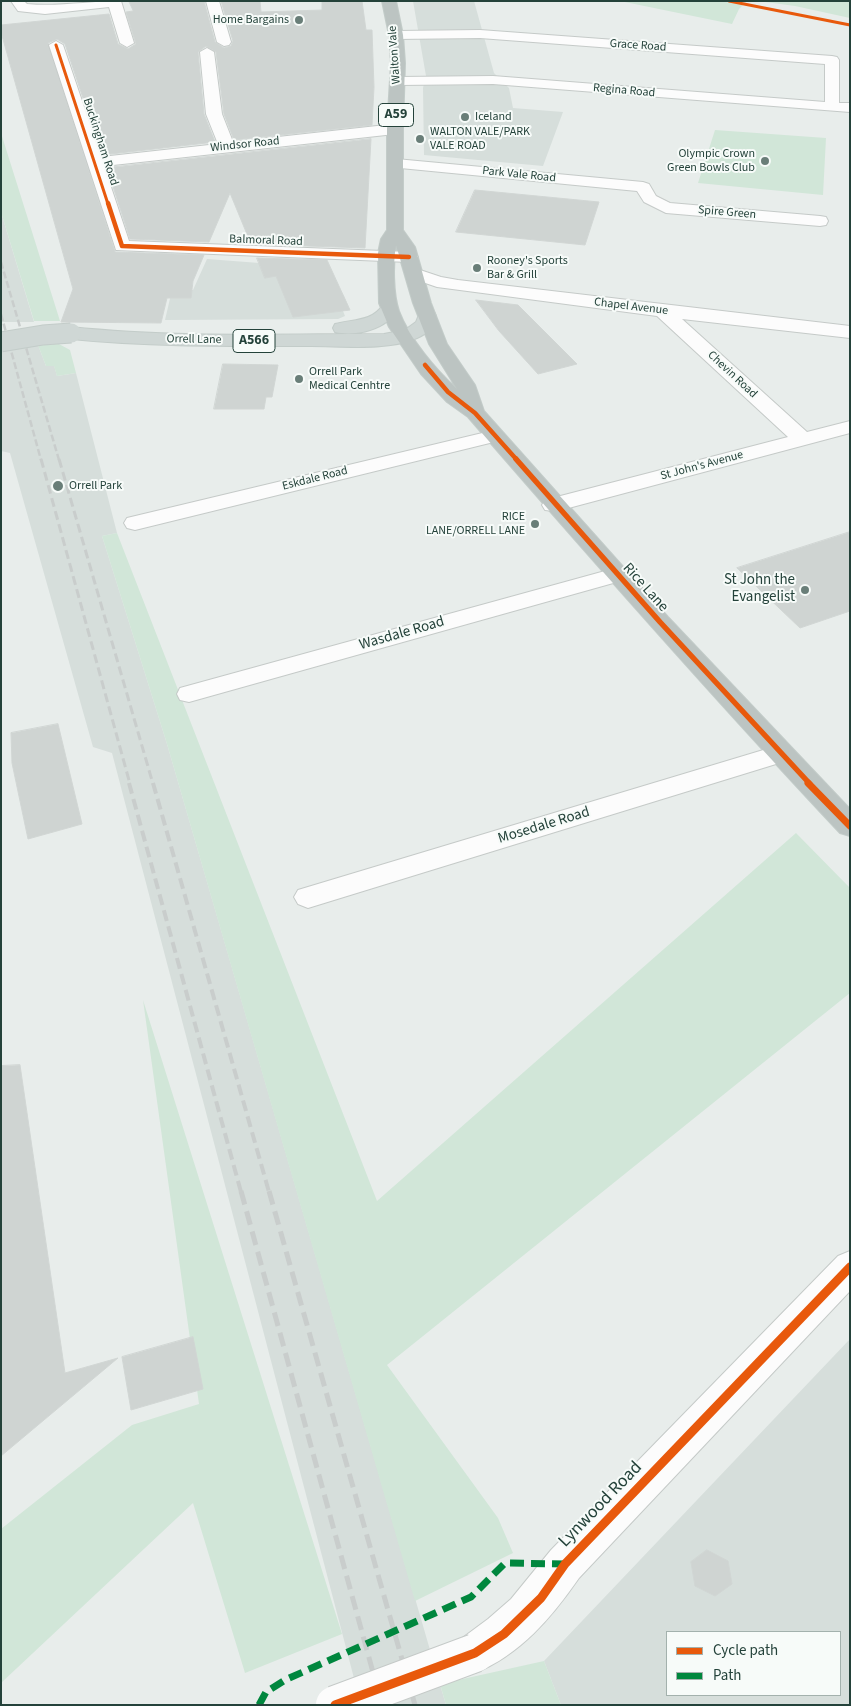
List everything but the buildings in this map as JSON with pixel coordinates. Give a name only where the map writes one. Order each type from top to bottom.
[{"type":"highway","name":"Walton Vale","points":[[389,1],[396,35],[399,81],[395,129],[394,230],[386,246],[386,292],[389,309],[406,332],[420,359]]},
{"type":"highway","name":"Walton Vale","points":[[394,230],[403,242],[412,265],[426,316],[445,356]]},
{"type":"highway","name":"Rice Lane","points":[[445,356],[465,385],[472,400],[475,413]]},
{"type":"highway","name":"Rice Lane","points":[[420,359],[445,390],[460,404],[475,413],[616,575],[780,754],[850,826]]},
{"type":"main road","name":"Orrell Lane","points":[[364,325],[382,318],[389,309]]},
{"type":"main road","points":[[406,332],[425,324],[426,316]]},
{"type":"main road","name":"Orrell Lane","points":[[1,342],[43,335],[71,333],[314,330],[379,325],[430,341],[445,356]]},
{"type":"main road","name":"Orrell Lane","points":[[378,340],[406,332]]},
{"type":"main road","name":"Orrell Lane","points":[[71,333],[121,338],[185,340],[378,340],[401,344],[420,359]]},
{"type":"street","points":[[17,1],[23,8],[40,10],[114,2],[127,43]]},
{"type":"street","points":[[212,1],[224,42]]},
{"type":"street","name":"Grace Road","points":[[396,35],[480,34],[832,60],[832,108]]},
{"type":"street","name":"Buckingham Road","points":[[56,45],[122,246]]},
{"type":"street","points":[[207,52],[214,114],[227,148]]},
{"type":"street","name":"Regina Road","points":[[399,81],[493,80],[850,108]]},
{"type":"street","name":"Windsor Road","points":[[95,162],[395,129]]},
{"type":"street","name":"Park Vale Road","points":[[396,164],[643,187]]},
{"type":"street","name":"Spire Green","points":[[643,187],[650,199],[666,208],[820,221]]},
{"type":"street","name":"Balmoral Road","points":[[122,246],[386,257],[412,265]]},
{"type":"street","name":"Chapel Avenue","points":[[412,265],[437,282],[663,311],[850,332]]},
{"type":"street","name":"Chevin Road","points":[[663,311],[802,440]]},
{"type":"street","name":"St John's Avenue","points":[[553,504],[850,427]]},
{"type":"street","name":"Eskdale Road","points":[[135,523],[495,436]]},
{"type":"street","name":"Wasdale Road","points":[[189,694],[616,575]]},
{"type":"street","name":"Mosedale Road","points":[[308,897],[780,754]]},
{"type":"street","name":"Lynwood Road","points":[[335,1705],[476,1653],[504,1634],[541,1598],[565,1564],[850,1267]]},
{"type":"shaded area","points":[[413,1],[474,1],[494,73],[509,88],[513,108],[563,112],[543,166],[424,155],[423,88],[426,76]]},
{"type":"shaded area","points":[[1,212],[34,322],[1,322]]},
{"type":"shaded area","points":[[207,259],[325,268],[344,296],[350,310],[343,311],[345,316],[338,319],[165,320],[172,290],[193,290]]},
{"type":"shaded area","points":[[38,345],[46,366],[54,365],[57,376],[76,373],[117,533],[102,536],[167,744],[446,1705],[361,1705],[112,753],[93,747],[10,453],[1,451],[1,351]]},
{"type":"shaded area","points":[[850,1339],[850,1705],[561,1705],[544,1661]]},
{"type":"green space","points":[[620,1],[747,1],[739,9],[732,24]]},
{"type":"green space","points":[[758,1],[850,1],[850,18],[795,6]]},
{"type":"green space","name":"Olympic Crown Green Bowls Club","points":[[715,130],[826,138],[823,195],[698,183]]},
{"type":"green space","points":[[1,133],[60,321],[34,321],[1,212]]},
{"type":"green space","points":[[59,344],[70,350],[76,373],[57,376],[54,366],[46,366],[38,345]]},
{"type":"green space","points":[[117,533],[377,1201],[796,833],[850,888],[850,993],[387,1365],[498,1518],[513,1553],[415,1601],[167,744],[102,536]]},
{"type":"green space","points":[[143,1000],[342,1634],[245,1673],[193,1503],[1,1683],[1,1529],[132,1425],[199,1404]]},
{"type":"green space","points":[[544,1661],[561,1705],[446,1705],[440,1684]]},
{"type":"railway","points":[[1,262],[59,460]]},
{"type":"railway","points":[[1,314],[41,460]]},
{"type":"railway","points":[[41,459],[130,784]]},
{"type":"railway","points":[[59,459],[153,784]]},
{"type":"railway","points":[[129,783],[241,1192]]},
{"type":"railway","points":[[153,783],[269,1192]]},
{"type":"railway","points":[[241,1191],[382,1705]]},
{"type":"railway","points":[[269,1191],[415,1705]]},
{"type":"marked path","points":[[259,1705],[266,1692],[285,1680],[471,1597],[505,1563],[565,1564]]},
{"type":"cycle path","points":[[729,1],[850,25]]},
{"type":"cycle path","points":[[56,45],[122,246],[409,257]]},
{"type":"cycle path","points":[[425,365],[448,392],[475,413],[613,570],[850,826]]},
{"type":"cycle path","points":[[335,1705],[475,1653],[504,1634],[541,1598],[565,1564],[850,1267]]},
{"type":"place","name":"Home Bargains","points":[[299,20]]},
{"type":"place","name":"Iceland","points":[[465,117]]},
{"type":"place","name":"WALTON VALE/PARK VALE ROAD","points":[[420,139]]},
{"type":"place","name":"Olympic Crown Green Bowls Club","points":[[765,161]]},
{"type":"place","name":"Rooney's Sports Bar & Grill","points":[[477,268]]},
{"type":"place","name":"Orrell Park Medical Cenhtre","points":[[299,379]]},
{"type":"place","name":"Orrell Park","points":[[58,486]]},
{"type":"place","name":"RICE LANE/ORRELL LANE","points":[[535,524]]},
{"type":"place","name":"St John the Evangelist","points":[[805,590]]}]
